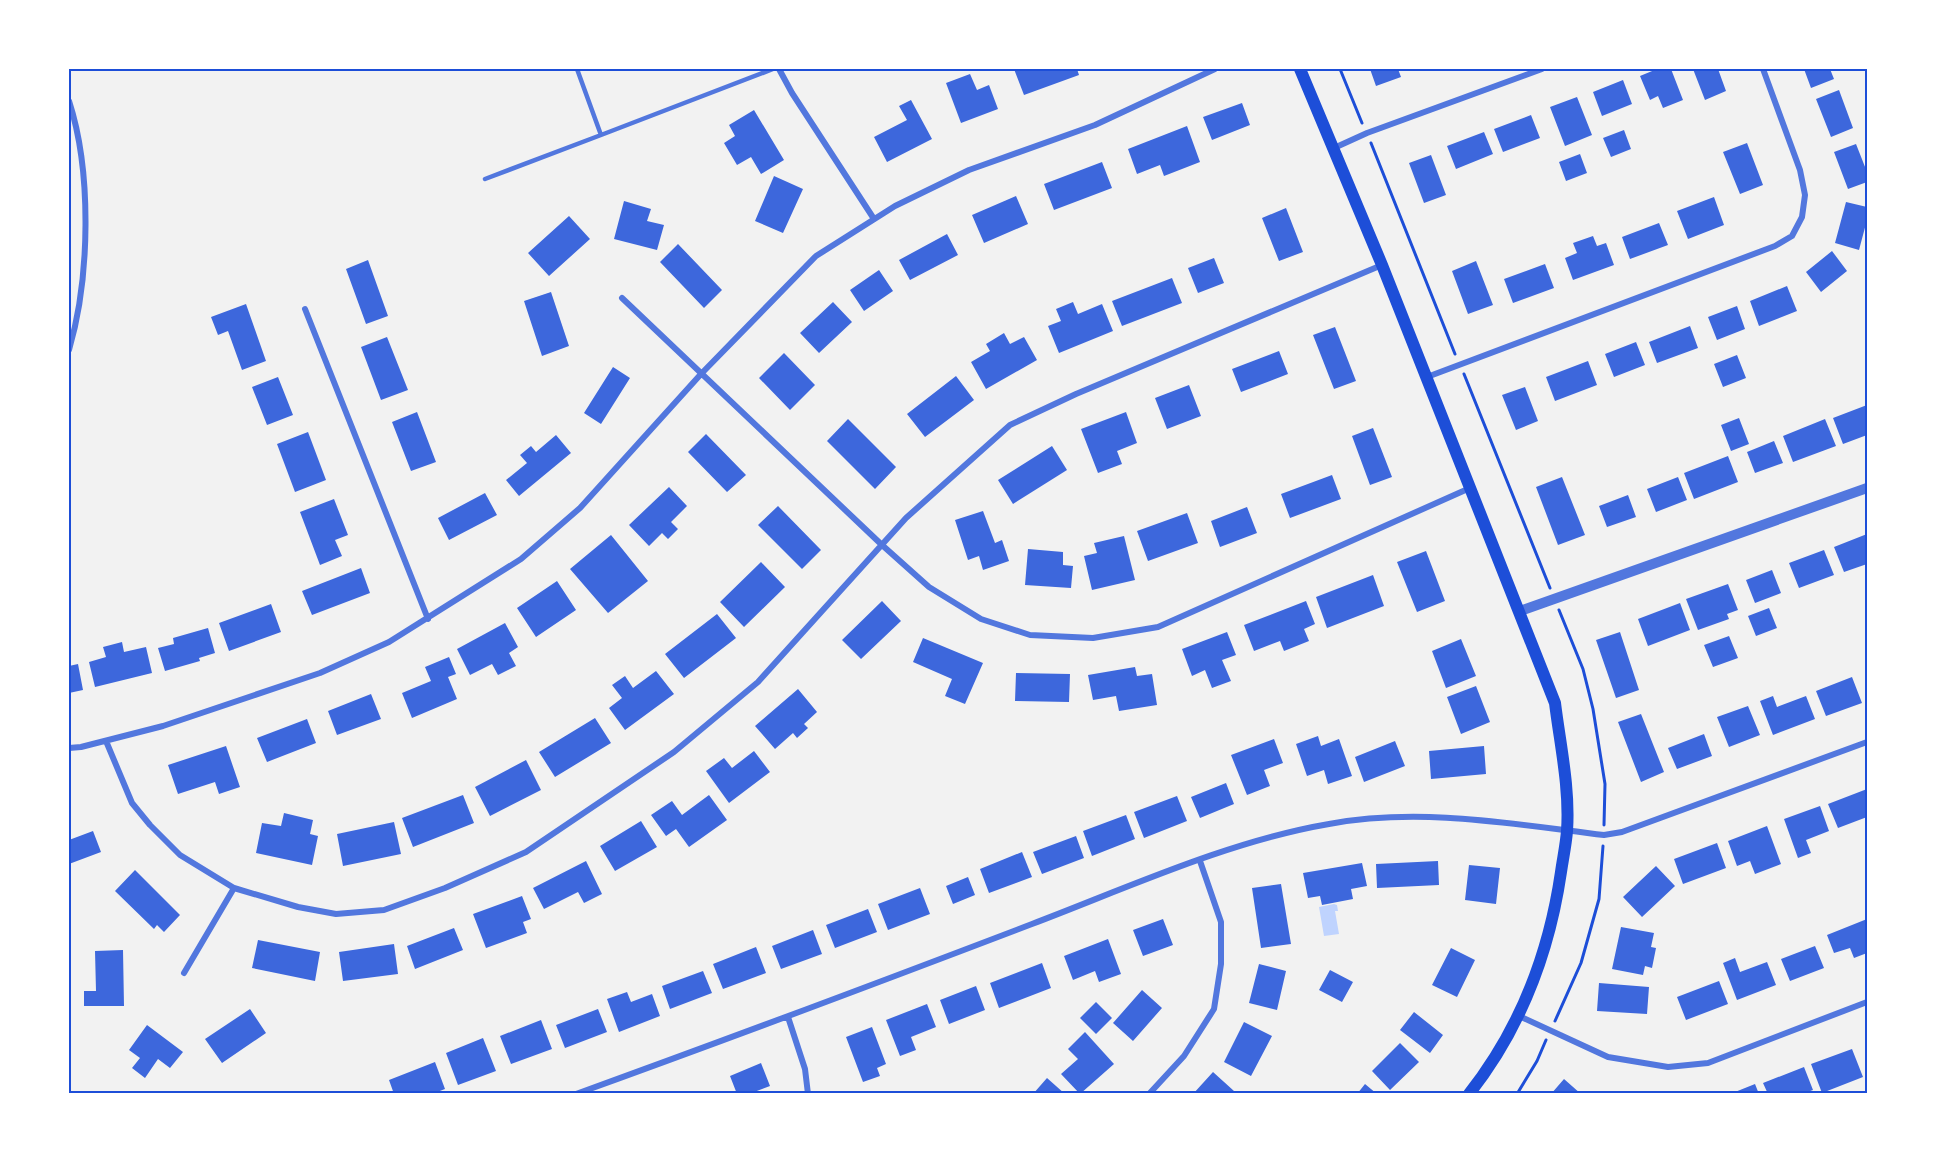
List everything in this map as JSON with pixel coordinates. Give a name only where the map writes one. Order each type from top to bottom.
[{"type":"main road","points":[[1300,69],[1382,265],[1555,703],[1565,780],[1567,830],[1557,898],[1545,953],[1519,1016],[1481,1079],[1469,1094]]},
{"type":"street","points":[[779,69],[874,219]]},
{"type":"street","points":[[69,748],[163,726],[320,673],[389,642],[428,619],[521,559],[580,508],[701,374],[816,256],[895,206],[969,170],[1095,124],[1215,69]]},
{"type":"street","points":[[1333,148],[1366,133],[1542,69]]},
{"type":"street","points":[[1427,377],[1775,246],[1792,236],[1802,217],[1805,195],[1800,170],[1762,69]]},
{"type":"street","points":[[69,101],[74,115],[81,156],[86,232],[82,284],[69,350]]},
{"type":"street","points":[[106,741],[132,803],[150,825],[180,855],[234,888],[298,907],[336,914],[384,910],[445,888],[526,852],[674,752],[758,682],[906,518],[1010,424],[1382,265]]},
{"type":"street","points":[[622,298],[929,587],[981,619],[1030,635],[1093,638],[1158,627],[1470,488]]},
{"type":"street","points":[[305,309],[428,619]]},
{"type":"street","points":[[1520,611],[1867,488]]},
{"type":"street","points":[[576,1094],[788,1017],[1200,861],[1272,837],[1330,823],[1385,818],[1469,818],[1604,835],[1622,832],[1867,742]]},
{"type":"street","points":[[1149,1094],[1184,1056],[1214,1009],[1221,964],[1221,922],[1200,861]]},
{"type":"street","points":[[184,973],[234,888]]},
{"type":"street","points":[[1519,1016],[1608,1057],[1668,1067],[1708,1063],[1867,1002]]},
{"type":"street","points":[[788,1017],[804,1069],[808,1094]]},
{"type":"lane","points":[[577,69],[601,135]]},
{"type":"lane","points":[[485,180],[773,69]]},
{"type":"water","points":[[1337,905],[1338,911],[1335,911],[1339,934],[1324,936],[1319,907]]},
{"type":"building","points":[[1014,69],[1077,69],[1079,75],[1024,95]]},
{"type":"building","points":[[1370,69],[1398,69],[1401,77],[1376,86]]},
{"type":"building","points":[[1657,69],[1671,69],[1683,100],[1663,108],[1658,96],[1650,100],[1640,76]]},
{"type":"building","points":[[1693,69],[1718,69],[1726,91],[1705,100]]},
{"type":"building","points":[[1804,69],[1830,69],[1834,79],[1811,88]]},
{"type":"building","points":[[970,74],[977,90],[989,85],[998,109],[961,123],[946,83]]},
{"type":"building","points":[[1623,80],[1632,104],[1602,116],[1593,92]]},
{"type":"building","points":[[1839,90],[1853,128],[1831,137],[1816,99]]},
{"type":"building","points":[[1577,97],[1592,135],[1565,146],[1550,107]]},
{"type":"building","points":[[911,100],[932,139],[887,162],[874,137],[907,120],[899,106]]},
{"type":"building","points":[[1242,103],[1250,125],[1212,140],[1203,117]]},
{"type":"building","points":[[754,110],[784,160],[761,174],[751,157],[737,165],[724,143],[735,136],[729,125]]},
{"type":"building","points":[[1531,115],[1540,138],[1503,152],[1494,129]]},
{"type":"building","points":[[1187,126],[1200,162],[1164,176],[1160,165],[1137,174],[1128,149]]},
{"type":"building","points":[[1624,130],[1631,149],[1611,157],[1603,138]]},
{"type":"building","points":[[1484,132],[1493,154],[1456,169],[1447,146]]},
{"type":"building","points":[[1747,143],[1763,185],[1740,194],[1723,152]]},
{"type":"building","points":[[1856,144],[1867,172],[1867,182],[1848,189],[1834,152]]},
{"type":"building","points":[[1580,154],[1587,173],[1566,181],[1559,162]]},
{"type":"building","points":[[1431,155],[1446,195],[1424,203],[1409,163]]},
{"type":"building","points":[[1102,162],[1112,188],[1054,210],[1044,184]]},
{"type":"building","points":[[774,176],[803,189],[783,233],[755,221]]},
{"type":"building","points":[[1016,196],[1028,224],[984,243],[972,215]]},
{"type":"building","points":[[1714,197],[1724,225],[1688,239],[1677,211]]},
{"type":"building","points":[[624,201],[651,209],[647,221],[664,225],[657,250],[614,239]]},
{"type":"building","points":[[1846,202],[1867,207],[1867,220],[1859,250],[1835,243]]},
{"type":"building","points":[[1286,208],[1303,252],[1279,261],[1262,218]]},
{"type":"building","points":[[569,216],[590,239],[549,276],[528,253]]},
{"type":"building","points":[[1659,223],[1668,245],[1630,259],[1622,237]]},
{"type":"building","points":[[947,234],[958,255],[910,280],[899,260]]},
{"type":"building","points":[[1593,236],[1597,246],[1606,243],[1614,265],[1573,280],[1565,258],[1577,253],[1573,243]]},
{"type":"building","points":[[678,244],[722,290],[704,308],[660,262]]},
{"type":"building","points":[[1832,251],[1847,271],[1821,292],[1806,272]]},
{"type":"building","points":[[1214,258],[1224,283],[1198,293],[1188,268]]},
{"type":"building","points":[[368,260],[388,316],[366,324],[346,269]]},
{"type":"building","points":[[1476,261],[1493,305],[1468,314],[1452,271]]},
{"type":"building","points":[[1545,264],[1554,288],[1513,303],[1504,279]]},
{"type":"building","points":[[879,270],[893,291],[864,311],[850,290]]},
{"type":"building","points":[[1172,278],[1182,303],[1122,326],[1112,301]]},
{"type":"building","points":[[1787,286],[1797,311],[1759,326],[1750,301]]},
{"type":"building","points":[[551,292],[569,346],[542,356],[524,301]]},
{"type":"building","points":[[833,302],[852,322],[819,353],[800,333]]},
{"type":"building","points":[[1073,302],[1078,314],[1102,304],[1113,331],[1059,353],[1048,326],[1061,321],[1056,309]]},
{"type":"building","points":[[246,304],[266,361],[242,370],[228,331],[218,335],[211,317]]},
{"type":"building","points":[[1737,306],[1745,329],[1717,340],[1708,317]]},
{"type":"building","points":[[1690,326],[1698,348],[1657,363],[1649,342]]},
{"type":"building","points":[[1335,327],[1356,381],[1334,389],[1313,335]]},
{"type":"building","points":[[1004,333],[1010,344],[1024,337],[1037,360],[986,389],[971,362],[990,351],[986,344]]},
{"type":"building","points":[[387,337],[408,390],[381,400],[361,347]]},
{"type":"building","points":[[1636,342],[1645,365],[1614,377],[1605,354]]},
{"type":"building","points":[[1279,351],[1288,374],[1241,392],[1232,369]]},
{"type":"building","points":[[784,353],[815,385],[790,410],[759,378]]},
{"type":"building","points":[[1737,355],[1746,378],[1723,387],[1714,364]]},
{"type":"building","points":[[1588,361],[1597,385],[1555,401],[1546,377]]},
{"type":"building","points":[[613,367],[630,378],[601,424],[584,413]]},
{"type":"building","points":[[956,376],[974,400],[925,437],[907,414]]},
{"type":"building","points":[[278,377],[293,415],[267,425],[252,387]]},
{"type":"building","points":[[1189,385],[1201,416],[1167,429],[1155,398]]},
{"type":"building","points":[[1525,387],[1538,421],[1516,430],[1502,395]]},
{"type":"building","points":[[1867,405],[1867,435],[1843,444],[1833,418]]},
{"type":"building","points":[[417,412],[436,462],[411,471],[392,422]]},
{"type":"building","points":[[1126,412],[1137,443],[1117,451],[1122,464],[1098,473],[1081,429]]},
{"type":"building","points":[[1739,418],[1749,444],[1731,451],[1721,425]]},
{"type":"building","points":[[848,419],[896,467],[875,489],[827,441]]},
{"type":"building","points":[[1825,419],[1836,446],[1793,462],[1783,436]]},
{"type":"building","points":[[1373,428],[1392,477],[1370,485],[1352,436]]},
{"type":"building","points":[[308,432],[326,480],[295,492],[277,444]]},
{"type":"building","points":[[706,434],[746,475],[727,492],[688,452]]},
{"type":"building","points":[[556,435],[571,453],[519,496],[506,480],[527,463],[520,455],[531,446],[536,452]]},
{"type":"building","points":[[1774,441],[1783,463],[1755,473],[1747,452]]},
{"type":"building","points":[[1052,446],[1067,470],[1013,504],[998,480]]},
{"type":"building","points":[[1728,456],[1738,482],[1694,499],[1684,473]]},
{"type":"building","points":[[1332,475],[1341,499],[1290,518],[1281,494]]},
{"type":"building","points":[[1562,477],[1585,535],[1558,545],[1536,487]]},
{"type":"building","points":[[1678,477],[1687,500],[1656,512],[1647,489]]},
{"type":"building","points":[[669,487],[687,506],[671,522],[678,529],[668,539],[662,533],[649,546],[629,525]]},
{"type":"building","points":[[485,493],[497,515],[449,540],[438,518]]},
{"type":"building","points":[[1628,495],[1636,517],[1607,527],[1599,506]]},
{"type":"building","points":[[334,499],[348,535],[335,540],[342,556],[320,565],[300,512]]},
{"type":"building","points":[[778,506],[821,550],[802,569],[758,525]]},
{"type":"building","points":[[1247,507],[1257,533],[1220,547],[1211,521]]},
{"type":"building","points":[[983,511],[995,543],[1002,540],[1009,561],[983,570],[979,556],[968,560],[955,520]]},
{"type":"building","points":[[1187,513],[1198,543],[1148,561],[1137,531]]},
{"type":"building","points":[[1867,534],[1867,564],[1844,572],[1834,547]]},
{"type":"building","points":[[611,535],[648,581],[608,613],[570,569]]},
{"type":"building","points":[[1124,536],[1135,580],[1092,590],[1084,556],[1097,553],[1094,543]]},
{"type":"building","points":[[1028,549],[1063,552],[1063,565],[1073,566],[1071,588],[1025,585]]},
{"type":"building","points":[[1824,550],[1834,575],[1799,588],[1789,563]]},
{"type":"building","points":[[1426,551],[1445,601],[1417,612],[1397,562]]},
{"type":"building","points":[[761,562],[785,587],[744,627],[720,602]]},
{"type":"building","points":[[361,568],[370,593],[312,615],[302,591]]},
{"type":"building","points":[[1772,570],[1781,593],[1755,603],[1746,580]]},
{"type":"building","points":[[1373,575],[1384,606],[1327,628],[1316,597]]},
{"type":"building","points":[[557,581],[576,610],[536,637],[517,608]]},
{"type":"building","points":[[1728,584],[1738,610],[1727,614],[1729,619],[1698,630],[1686,599]]},
{"type":"building","points":[[882,601],[901,621],[861,659],[842,640]]},
{"type":"building","points":[[1306,601],[1315,624],[1304,629],[1309,641],[1284,651],[1280,641],[1254,651],[1244,625]]},
{"type":"building","points":[[1680,603],[1690,630],[1648,646],[1638,619]]},
{"type":"building","points":[[271,604],[281,632],[229,651],[219,623]]},
{"type":"building","points":[[1769,608],[1777,628],[1756,636],[1748,616]]},
{"type":"building","points":[[717,614],[736,638],[684,678],[665,654]]},
{"type":"building","points":[[505,623],[518,647],[509,653],[516,666],[498,675],[492,664],[470,675],[457,649]]},
{"type":"building","points":[[208,628],[215,653],[199,658],[200,661],[165,671],[158,648],[174,644],[173,638]]},
{"type":"building","points":[[1227,632],[1236,655],[1222,660],[1231,681],[1212,688],[1205,670],[1192,676],[1182,649]]},
{"type":"building","points":[[1620,632],[1639,690],[1616,698],[1596,640]]},
{"type":"building","points":[[1729,636],[1738,658],[1713,667],[1704,645]]},
{"type":"building","points":[[923,638],[983,663],[965,704],[945,696],[952,679],[913,662]]},
{"type":"building","points":[[1461,639],[1476,676],[1446,688],[1432,651]]},
{"type":"building","points":[[122,642],[124,652],[146,647],[152,673],[95,687],[89,662],[106,657],[103,647]]},
{"type":"building","points":[[449,657],[456,674],[448,677],[457,699],[412,718],[402,693],[431,681],[425,667]]},
{"type":"building","points":[[78,664],[83,690],[69,693],[69,666]]},
{"type":"building","points":[[1135,667],[1137,676],[1152,674],[1157,705],[1119,711],[1116,696],[1093,700],[1088,675]]},
{"type":"building","points":[[656,671],[674,694],[625,730],[609,708],[622,698],[612,685],[625,676],[633,688]]},
{"type":"building","points":[[1016,673],[1070,674],[1069,702],[1015,701]]},
{"type":"building","points":[[1852,677],[1862,703],[1826,716],[1816,691]]},
{"type":"building","points":[[1476,686],[1490,722],[1461,734],[1447,697]]},
{"type":"building","points":[[798,689],[817,712],[804,724],[808,728],[797,738],[793,733],[775,749],[755,726]]},
{"type":"building","points":[[371,694],[381,719],[337,735],[328,711]]},
{"type":"building","points":[[1773,696],[1777,707],[1806,696],[1815,719],[1773,735],[1760,701]]},
{"type":"building","points":[[1748,706],[1760,735],[1729,747],[1717,717]]},
{"type":"building","points":[[1641,714],[1664,772],[1641,782],[1618,722]]},
{"type":"building","points":[[595,718],[611,743],[555,777],[539,752]]},
{"type":"building","points":[[307,719],[316,743],[267,762],[257,738]]},
{"type":"building","points":[[1704,734],[1712,756],[1677,769],[1668,748]]},
{"type":"building","points":[[1318,736],[1321,746],[1339,739],[1352,776],[1328,784],[1324,770],[1307,776],[1296,744]]},
{"type":"building","points":[[1274,739],[1283,763],[1264,770],[1270,786],[1247,795],[1231,755]]},
{"type":"building","points":[[1395,741],[1405,766],[1364,782],[1355,757]]},
{"type":"building","points":[[226,746],[240,787],[219,794],[215,782],[178,794],[168,765]]},
{"type":"building","points":[[1484,746],[1486,774],[1431,779],[1429,751]]},
{"type":"building","points":[[754,751],[770,772],[729,803],[706,771],[724,758],[732,768]]},
{"type":"building","points":[[526,760],[541,790],[490,816],[475,787]]},
{"type":"building","points":[[1226,783],[1234,804],[1200,818],[1191,797]]},
{"type":"building","points":[[1867,789],[1867,817],[1838,828],[1828,804]]},
{"type":"building","points":[[463,795],[474,823],[413,847],[402,818]]},
{"type":"building","points":[[709,795],[727,820],[689,847],[676,829],[666,836],[651,815],[672,801],[682,815]]},
{"type":"building","points":[[1177,796],[1187,821],[1144,838],[1134,812]]},
{"type":"building","points":[[1820,806],[1829,831],[1806,840],[1811,853],[1798,858],[1784,819]]},
{"type":"building","points":[[284,813],[313,820],[310,834],[318,836],[312,865],[256,853],[262,823],[281,826]]},
{"type":"building","points":[[1126,815],[1135,839],[1092,856],[1083,831]]},
{"type":"building","points":[[641,821],[657,847],[615,871],[600,846]]},
{"type":"building","points":[[394,822],[401,854],[343,866],[337,834]]},
{"type":"building","points":[[1767,826],[1781,864],[1755,874],[1750,861],[1737,866],[1728,841]]},
{"type":"building","points":[[93,831],[101,852],[69,864],[69,840]]},
{"type":"building","points":[[1076,836],[1084,858],[1042,874],[1033,852]]},
{"type":"building","points":[[1717,843],[1726,868],[1683,884],[1674,859]]},
{"type":"building","points":[[1022,852],[1032,877],[989,893],[980,869]]},
{"type":"building","points":[[586,861],[602,894],[584,903],[578,892],[544,909],[533,888]]},
{"type":"building","points":[[1438,861],[1439,885],[1377,888],[1376,864]]},
{"type":"building","points":[[1362,863],[1367,886],[1351,889],[1353,899],[1322,905],[1320,896],[1308,898],[1303,873]]},
{"type":"building","points":[[1469,865],[1500,868],[1496,904],[1465,900]]},
{"type":"building","points":[[1656,866],[1675,886],[1642,917],[1623,897]]},
{"type":"building","points":[[135,870],[180,915],[164,932],[157,925],[154,929],[115,891]]},
{"type":"building","points":[[968,877],[975,895],[953,904],[946,886]]},
{"type":"building","points":[[1281,884],[1291,944],[1261,948],[1252,888]]},
{"type":"building","points":[[920,888],[930,914],[888,930],[878,904]]},
{"type":"building","points":[[522,896],[531,919],[523,922],[527,933],[486,948],[473,914]]},
{"type":"building","points":[[868,909],[877,932],[835,948],[826,925]]},
{"type":"building","points":[[1163,919],[1173,945],[1143,956],[1133,930]]},
{"type":"building","points":[[1867,919],[1867,953],[1854,958],[1850,948],[1834,953],[1827,935]]},
{"type":"building","points":[[1621,927],[1654,933],[1651,947],[1656,948],[1652,968],[1645,966],[1643,975],[1612,969]]},
{"type":"building","points":[[454,928],[463,950],[415,969],[407,946]]},
{"type":"building","points":[[813,930],[822,954],[781,969],[772,946]]},
{"type":"building","points":[[1108,939],[1121,974],[1099,982],[1095,971],[1073,980],[1064,956]]},
{"type":"building","points":[[258,940],[320,952],[315,981],[252,968]]},
{"type":"building","points":[[394,944],[398,974],[343,981],[339,952]]},
{"type":"building","points":[[1815,946],[1824,968],[1790,981],[1781,959]]},
{"type":"building","points":[[756,947],[766,973],[723,989],[713,964]]},
{"type":"building","points":[[1451,948],[1475,960],[1457,997],[1432,985]]},
{"type":"building","points":[[123,950],[124,1006],[84,1006],[84,991],[96,991],[95,951]]},
{"type":"building","points":[[1735,958],[1740,972],[1767,962],[1776,985],[1737,1000],[1723,963]]},
{"type":"building","points":[[1042,963],[1051,988],[999,1008],[990,983]]},
{"type":"building","points":[[1259,964],[1286,971],[1277,1010],[1249,1003]]},
{"type":"building","points":[[1330,970],[1353,982],[1342,1002],[1319,990]]},
{"type":"building","points":[[703,971],[712,993],[670,1009],[662,986]]},
{"type":"building","points":[[1719,981],[1728,1004],[1686,1020],[1677,997]]},
{"type":"building","points":[[1599,983],[1649,987],[1647,1014],[1597,1011]]},
{"type":"building","points":[[976,986],[985,1010],[949,1024],[940,1000]]},
{"type":"building","points":[[1142,990],[1162,1008],[1133,1041],[1113,1023]]},
{"type":"building","points":[[627,992],[631,1002],[652,994],[660,1016],[619,1032],[607,999]]},
{"type":"building","points":[[1096,1002],[1112,1018],[1096,1034],[1080,1018]]},
{"type":"building","points":[[927,1004],[936,1027],[911,1037],[916,1050],[900,1056],[886,1020]]},
{"type":"building","points":[[250,1009],[266,1033],[222,1063],[205,1039]]},
{"type":"building","points":[[598,1009],[607,1032],[565,1048],[556,1025]]},
{"type":"building","points":[[1414,1012],[1443,1035],[1430,1053],[1400,1030]]},
{"type":"building","points":[[541,1020],[552,1049],[511,1064],[500,1036]]},
{"type":"building","points":[[1244,1022],[1272,1036],[1251,1076],[1224,1062]]},
{"type":"building","points":[[147,1025],[183,1052],[170,1068],[158,1059],[145,1078],[132,1068],[140,1058],[129,1050]]},
{"type":"building","points":[[872,1027],[886,1064],[877,1068],[880,1076],[863,1082],[846,1037]]},
{"type":"building","points":[[1085,1032],[1114,1064],[1080,1094],[1061,1074],[1078,1059],[1068,1049]]},
{"type":"building","points":[[483,1038],[496,1071],[458,1085],[446,1053]]},
{"type":"building","points":[[1400,1043],[1419,1062],[1390,1090],[1372,1071]]},
{"type":"building","points":[[1852,1049],[1863,1077],[1822,1093],[1811,1064]]},
{"type":"building","points":[[435,1062],[445,1089],[432,1094],[394,1094],[389,1080]]},
{"type":"building","points":[[761,1063],[770,1086],[749,1094],[737,1094],[730,1076]]},
{"type":"building","points":[[1804,1067],[1813,1090],[1802,1094],[1768,1094],[1763,1083]]},
{"type":"building","points":[[1213,1072],[1234,1091],[1231,1094],[1193,1094]]},
{"type":"building","points":[[1047,1078],[1065,1094],[1033,1094]]},
{"type":"building","points":[[1564,1079],[1581,1094],[1551,1094]]},
{"type":"building","points":[[1365,1084],[1377,1094],[1357,1094]]},
{"type":"building","points":[[1755,1084],[1759,1094],[1730,1094]]}]
